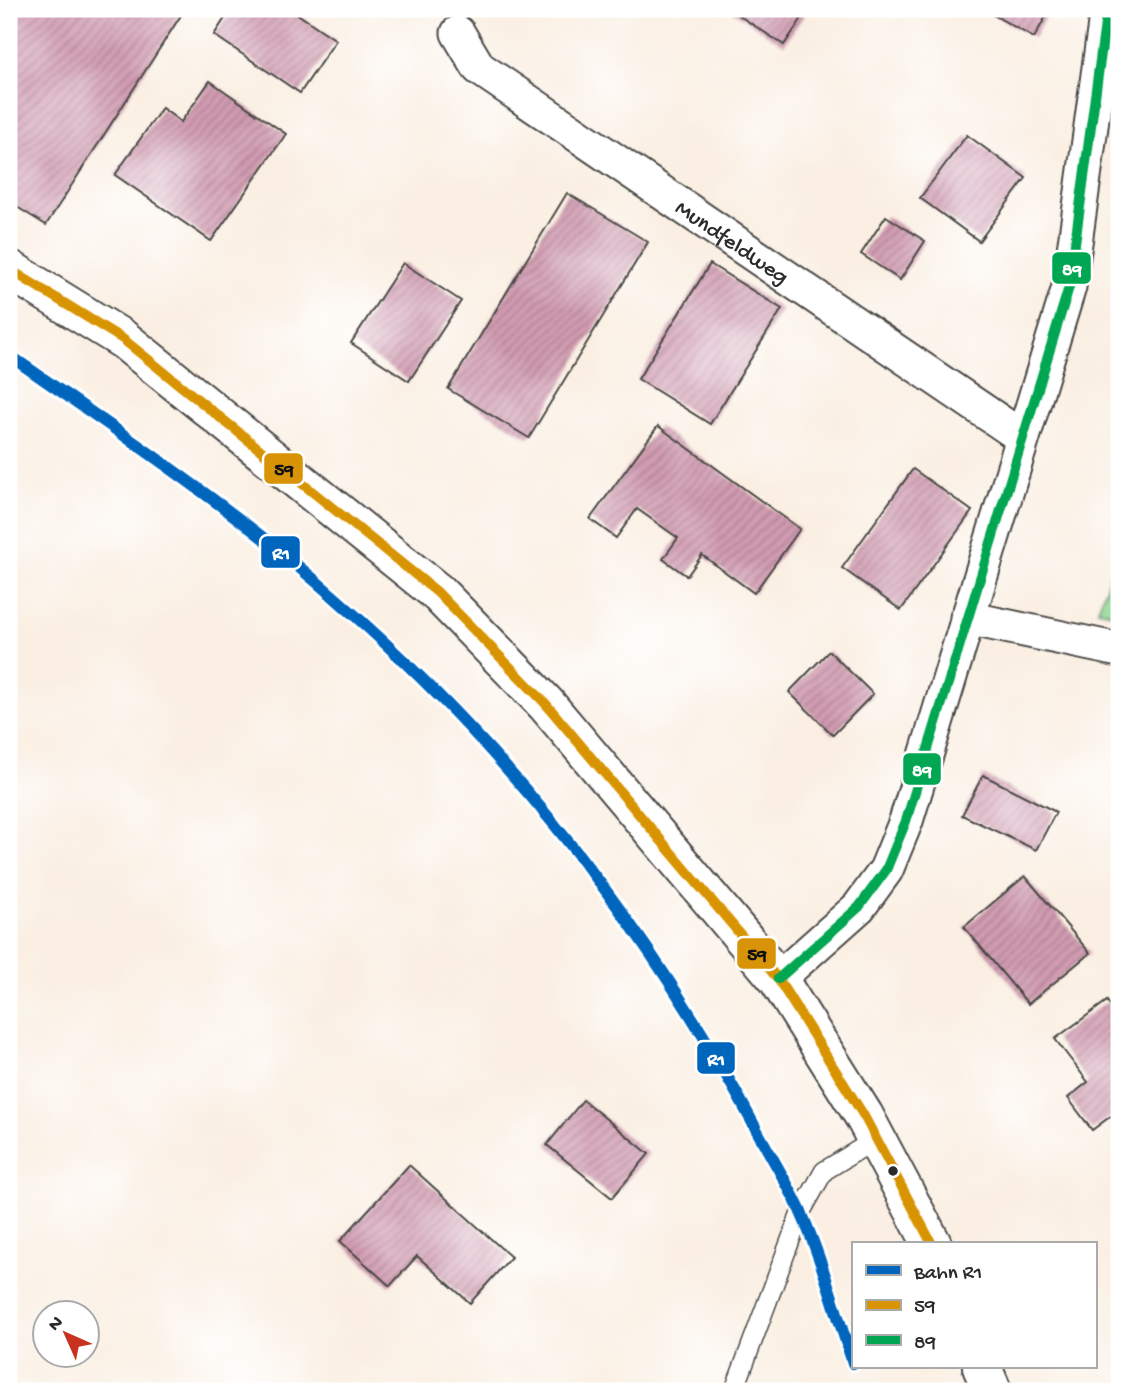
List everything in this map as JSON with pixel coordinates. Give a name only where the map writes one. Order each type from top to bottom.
[{"type":"main road","points":[[9,269],[124,340],[437,592],[545,704],[778,979],[876,1139],[931,1242]]},
{"type":"main road","points":[[982,1368],[992,1391]]},
{"type":"street","points":[[778,979],[859,907],[886,870],[906,821],[1069,287],[1107,9]]},
{"type":"street","name":"Mundfeldweg","points":[[457,33],[478,68],[1022,437]]},
{"type":"street","points":[[967,618],[1119,650]]},
{"type":"lane","points":[[734,1391],[801,1212],[824,1171],[876,1139]]},
{"type":"green space","points":[[1119,548],[1119,614],[1098,610]]},
{"type":"building","points":[[9,9],[185,9],[46,225],[9,202]]},
{"type":"building","points":[[231,9],[290,9],[336,40],[300,93],[214,35]]},
{"type":"building","points":[[729,9],[808,9],[784,45]]},
{"type":"building","points":[[983,9],[1050,9],[1034,38]]},
{"type":"building","points":[[210,81],[286,134],[211,241],[115,175],[162,108],[181,122]]},
{"type":"building","points":[[967,135],[1026,178],[979,241],[920,198]]},
{"type":"building","points":[[567,193],[648,242],[529,438],[448,389]]},
{"type":"building","points":[[886,216],[925,241],[900,280],[861,254]]},
{"type":"building","points":[[403,263],[461,301],[409,381],[351,343]]},
{"type":"building","points":[[710,264],[782,309],[710,424],[638,379]]},
{"type":"building","points":[[658,426],[800,529],[754,593],[702,555],[687,576],[663,559],[678,538],[637,509],[616,538],[590,519]]},
{"type":"building","points":[[913,469],[972,511],[901,610],[842,568]]},
{"type":"building","points":[[829,651],[873,694],[833,735],[789,692]]},
{"type":"building","points":[[983,775],[1056,812],[1036,850],[962,815]]},
{"type":"building","points":[[1025,876],[1090,953],[1028,1004],[964,927]]},
{"type":"building","points":[[1107,1001],[1119,1017],[1119,1110],[1092,1130],[1068,1098],[1088,1082],[1055,1039]]},
{"type":"building","points":[[583,1100],[649,1154],[612,1198],[547,1145]]},
{"type":"building","points":[[409,1165],[511,1257],[470,1303],[417,1256],[390,1286],[340,1241]]},
{"type":"rail line","name":"R1","points":[[9,355],[175,472],[296,564],[397,655],[515,778],[569,843],[620,911],[668,980],[713,1053],[800,1210],[822,1267],[852,1360]]},
{"type":"transit line","name":"89","points":[[778,979],[859,907],[886,870],[906,821],[1069,287],[1107,9]]},
{"type":"transit line","name":"59","points":[[9,269],[124,340],[437,592],[546,704],[778,979],[864,1116],[931,1242]]}]
